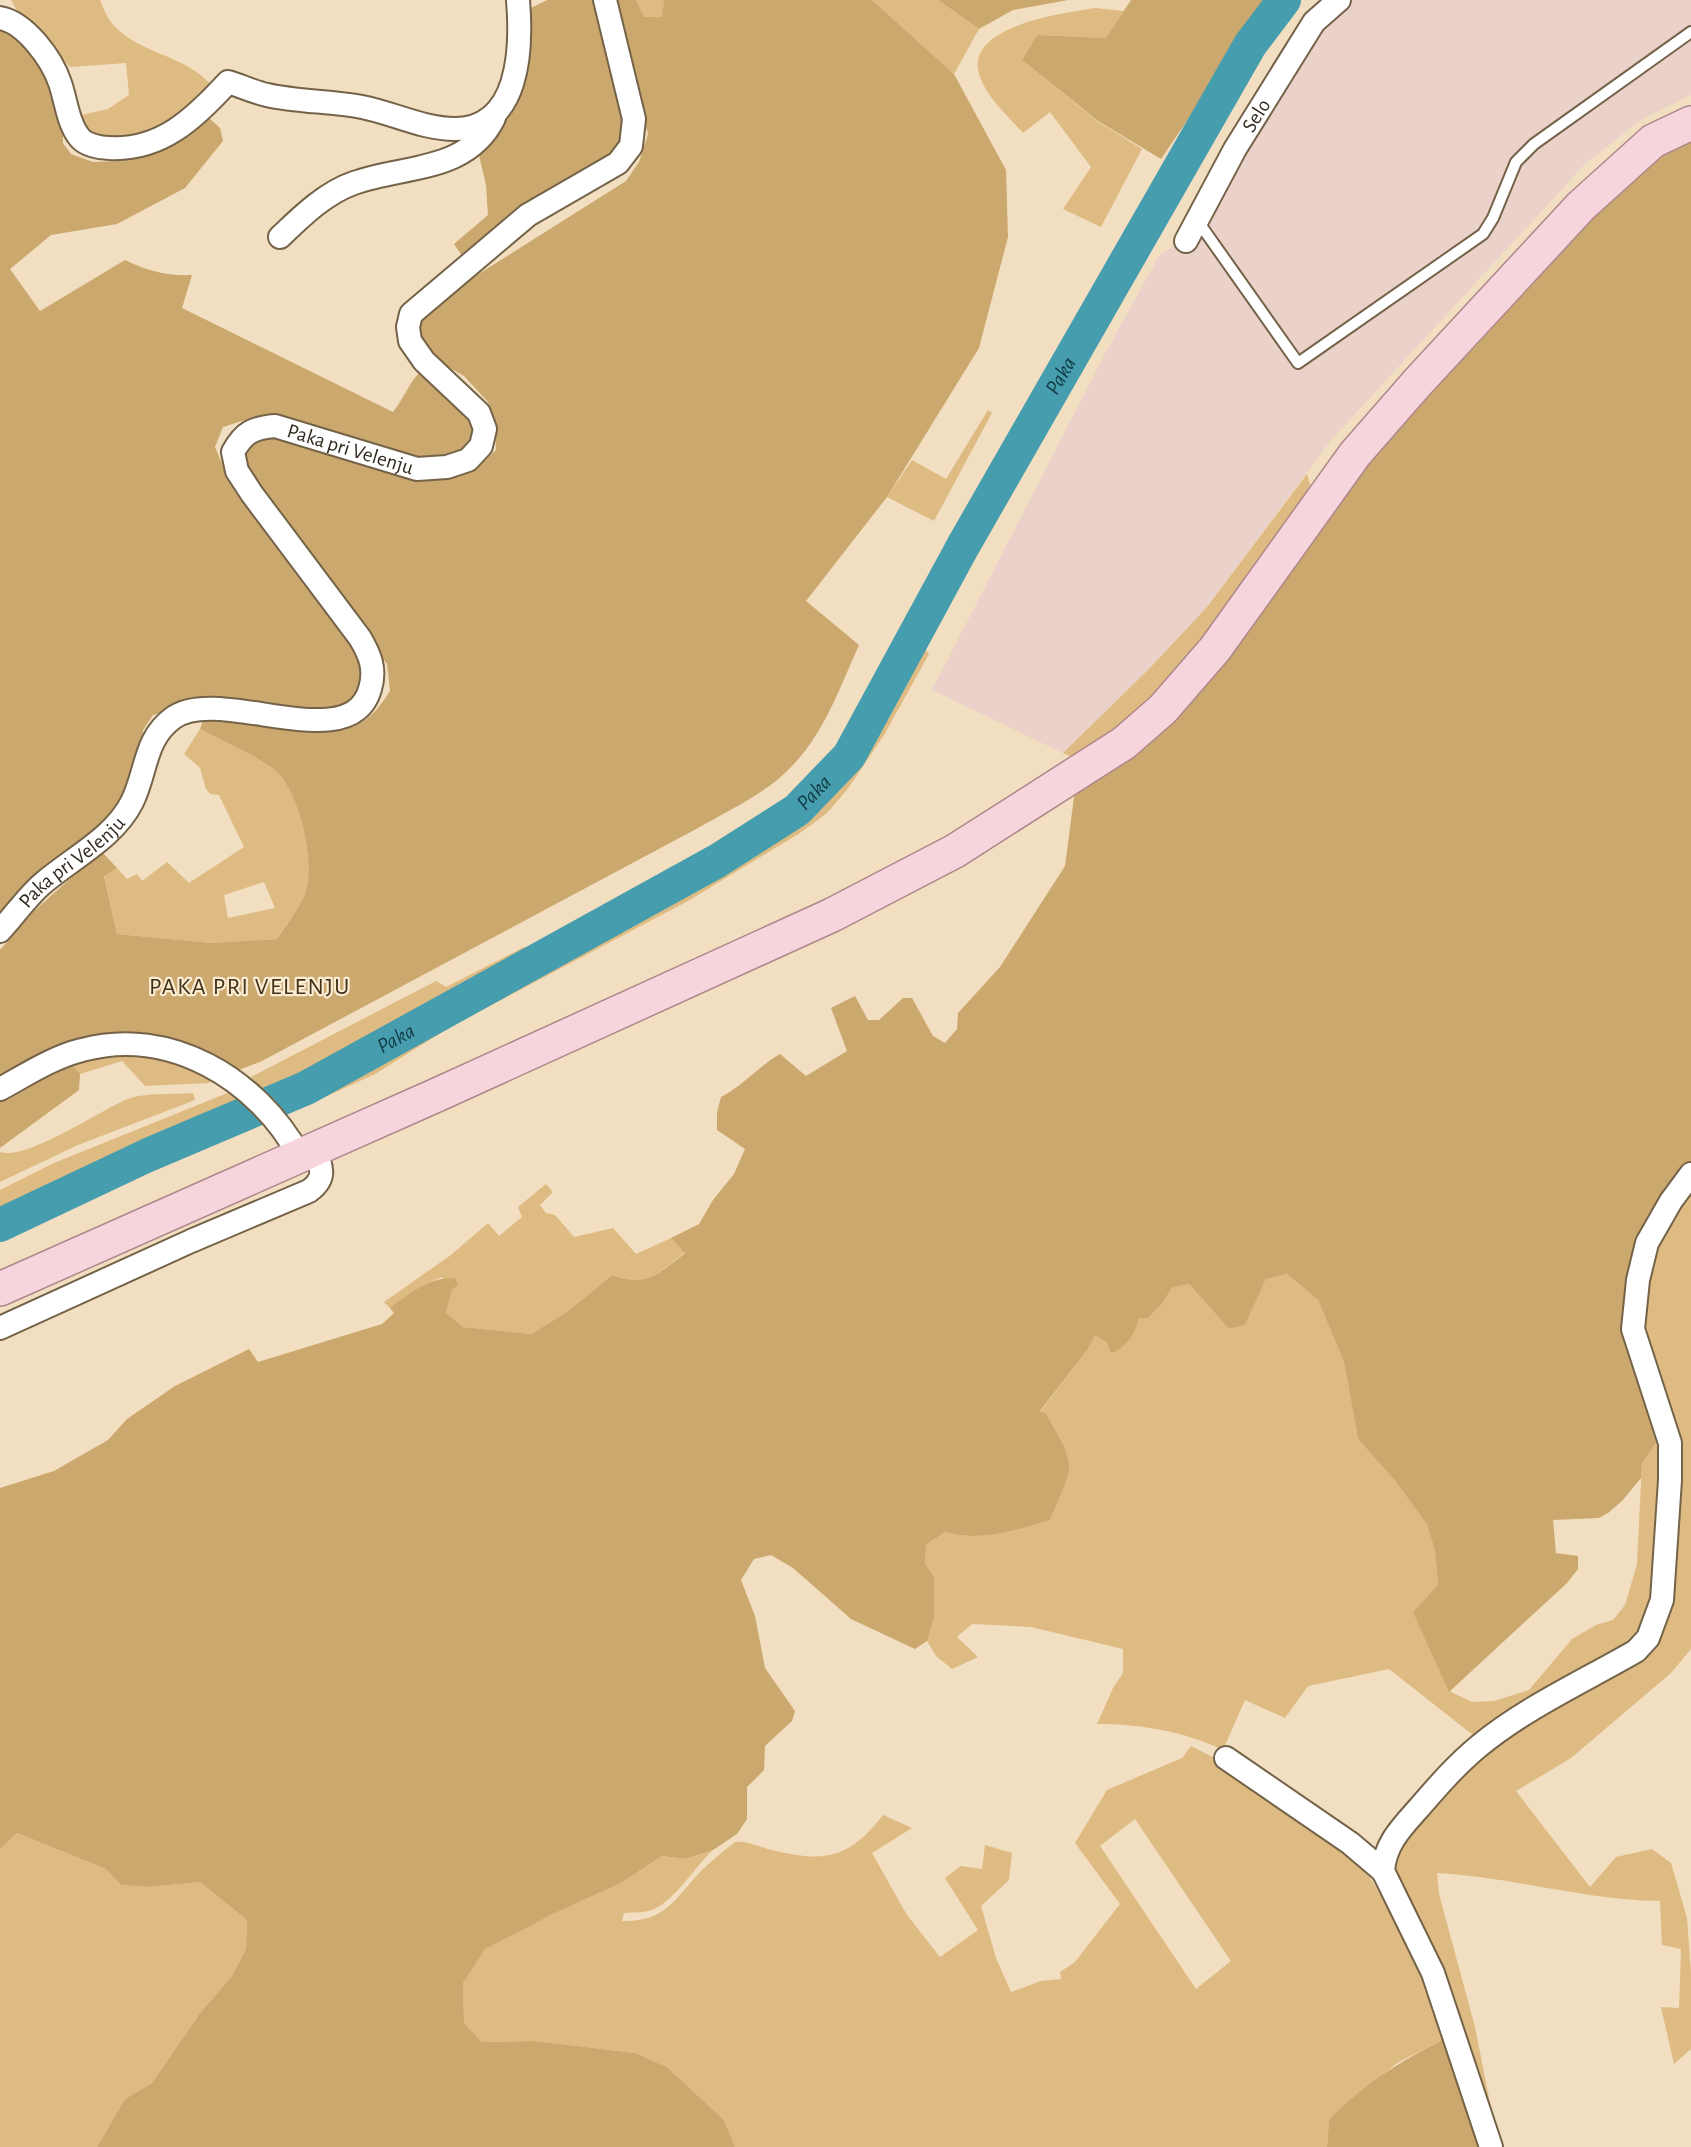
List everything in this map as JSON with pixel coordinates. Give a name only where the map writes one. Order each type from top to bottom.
[{"type":"main road","points":[[0,1289],[766,945],[902,881],[1021,811],[1124,743],[1163,709],[1215,649],[1355,454],[1417,382],[1597,191],[1653,141],[1691,123]]},
{"type":"street","points":[[280,237],[309,209],[352,183],[442,162],[466,152],[483,136],[511,91],[518,57],[518,0]]},
{"type":"street","name":"Paka pri Velenju","points":[[0,931],[40,885],[116,825],[133,801],[150,744],[158,730],[175,716],[200,710],[231,709],[307,721],[328,720],[352,712],[368,698],[373,681],[372,658],[360,638],[252,494],[237,471],[232,452],[242,436],[248,432],[255,428],[275,426],[417,469],[447,467],[468,460],[481,446],[485,429],[479,413],[424,361],[410,341],[408,327],[411,314],[528,215],[618,163],[632,146],[634,119],[605,0]]},
{"type":"street","name":"Selo","points":[[1186,241],[1235,149],[1314,22],[1339,0]]},
{"type":"street","points":[[0,18],[11,20],[46,58],[59,80],[72,124],[81,140],[100,148],[124,149],[151,143],[178,130],[228,82],[269,95],[340,103],[383,111],[439,127],[456,129],[479,126],[496,114]]},
{"type":"street","points":[[0,1089],[51,1062],[82,1050],[120,1043],[151,1045],[198,1059],[223,1072],[239,1084],[306,1152],[323,1174],[320,1184],[309,1191],[191,1241],[0,1328]]},
{"type":"street","points":[[1383,1871],[1384,1854],[1397,1833],[1448,1775],[1480,1745],[1522,1717],[1636,1651],[1648,1638],[1662,1600],[1669,1516],[1670,1443],[1633,1329],[1638,1280],[1647,1244],[1671,1201],[1691,1174]]},
{"type":"street","points":[[1226,1758],[1341,1836],[1383,1871],[1433,1973],[1491,2147]]},
{"type":"lane","points":[[1197,219],[1298,363],[1484,234],[1516,162],[1534,144],[1691,32]]},
{"type":"shaded area","points":[[11,0],[100,0],[109,20],[121,33],[188,67],[211,85],[162,133],[91,140],[77,116],[108,109],[129,95],[126,63],[70,67],[26,25]]},
{"type":"shaded area","points":[[547,0],[600,0],[627,119],[624,145],[466,262],[454,244],[488,215],[486,185],[478,151],[525,11]]},
{"type":"shaded area","points":[[613,0],[636,0],[644,17],[662,17],[664,0],[872,0],[954,74],[1006,170],[1008,237],[979,348],[887,497],[806,601],[859,645],[822,725],[803,754],[791,767],[771,785],[747,801],[262,1061],[239,1070],[214,1058],[151,1038],[0,1080],[0,950],[35,910],[101,851],[117,868],[104,876],[117,934],[211,943],[277,939],[298,907],[308,883],[307,850],[299,813],[285,781],[270,766],[200,729],[204,718],[262,726],[328,730],[362,722],[381,704],[390,691],[387,664],[241,463],[250,434],[280,436],[406,479],[449,477],[479,466],[496,450],[495,422],[488,402],[464,376],[429,356],[412,331],[420,311],[626,181],[639,162],[648,134],[620,18]]},
{"type":"shaded area","points":[[636,0],[664,0],[663,17],[643,17]]},
{"type":"shaded area","points":[[872,0],[938,0],[979,29],[954,74]]},
{"type":"shaded area","points":[[938,0],[1068,0],[1013,10],[979,29]]},
{"type":"shaded area","points":[[1131,0],[1269,0],[1161,159],[1098,121],[1022,60],[1037,35],[1106,38]]},
{"type":"shaded area","points":[[1322,0],[1691,0],[1691,95],[1642,119],[1585,164],[1331,440],[1207,607],[1149,669],[1063,753],[932,690],[1106,352],[1159,256],[1176,245],[1196,248],[1230,147],[1296,29]]},
{"type":"shaded area","points":[[1095,8],[1124,11],[1106,38],[1037,35],[1022,60],[1097,121],[1142,149],[1101,227],[1063,209],[1091,167],[1050,112],[1023,133],[992,98],[979,74],[979,57],[987,44],[1002,33],[1041,18]]},
{"type":"shaded area","points":[[8,26],[51,74],[63,115],[63,143],[71,154],[93,162],[118,161],[159,151],[189,136],[208,117],[220,128],[223,141],[185,188],[117,224],[51,235],[10,269],[40,311],[125,260],[157,272],[192,275],[182,308],[393,412],[422,370],[474,420],[475,435],[464,451],[444,463],[393,454],[275,419],[245,420],[223,427],[215,447],[229,480],[345,630],[364,668],[362,692],[334,711],[199,703],[153,715],[143,730],[142,756],[119,813],[20,889],[0,913],[0,29]]},
{"type":"shaded area","points":[[1691,138],[1691,1162],[1673,1185],[1634,1267],[1659,1439],[1642,1463],[1641,1478],[1622,1501],[1608,1513],[1599,1518],[1553,1520],[1556,1553],[1578,1556],[1578,1569],[1567,1583],[1449,1692],[1413,1612],[1438,1585],[1435,1551],[1427,1524],[1396,1482],[1358,1439],[1344,1362],[1318,1300],[1287,1274],[1266,1279],[1245,1325],[1229,1329],[1189,1284],[1172,1287],[1162,1304],[1148,1318],[1139,1318],[1130,1339],[1122,1347],[1111,1353],[1107,1343],[1095,1335],[1088,1349],[1040,1411],[1046,1414],[1064,1445],[1069,1466],[1068,1476],[1050,1520],[998,1534],[971,1536],[945,1532],[926,1545],[925,1564],[934,1577],[934,1618],[927,1641],[915,1649],[851,1619],[793,1568],[771,1555],[754,1559],[741,1580],[755,1616],[765,1668],[795,1711],[792,1721],[765,1746],[764,1770],[747,1787],[747,1819],[737,1834],[713,1850],[686,1859],[662,1856],[621,1883],[485,1949],[463,1983],[464,2023],[482,2042],[535,2041],[635,2053],[667,2067],[724,2120],[735,2147],[97,2147],[125,2099],[152,2083],[200,2013],[232,1976],[246,1949],[247,1920],[200,1882],[149,1887],[121,1885],[106,1869],[17,1833],[0,1849],[0,1488],[54,1471],[108,1440],[127,1419],[175,1386],[249,1349],[258,1362],[382,1324],[394,1313],[390,1308],[428,1283],[455,1278],[458,1284],[452,1290],[446,1313],[463,1327],[531,1334],[567,1312],[612,1275],[624,1279],[643,1279],[660,1272],[685,1253],[671,1238],[699,1224],[713,1200],[734,1174],[745,1149],[717,1130],[717,1113],[721,1097],[780,1054],[806,1076],[847,1051],[831,1008],[855,996],[868,1020],[879,1020],[903,998],[912,998],[933,1036],[945,1043],[957,1029],[958,1013],[1000,967],[1065,866],[1075,790],[1403,417],[1585,223],[1645,164]]},
{"type":"shaded area","points":[[988,410],[992,413],[934,521],[887,497],[912,460],[946,479]]},
{"type":"shaded area","points":[[1307,474],[1311,487],[1308,498],[1156,700],[1078,760],[1063,753],[1149,669],[1207,607]]},
{"type":"shaded area","points":[[922,645],[929,654],[884,735],[847,790],[827,813],[800,833],[688,901],[452,1026],[375,1074],[286,1115],[278,1107],[661,903],[795,823],[842,776],[898,690]]},
{"type":"shaded area","points":[[200,729],[270,766],[285,781],[299,812],[304,830],[308,883],[301,902],[277,939],[211,943],[117,934],[104,875],[117,868],[127,879],[137,874],[142,881],[167,862],[189,883],[244,847],[219,795],[210,794],[206,789],[200,768],[184,754]],"holes":[[[264,882],[275,908],[228,918],[224,895]]]},
{"type":"shaded area","points":[[524,947],[536,953],[463,995],[268,1095],[251,1077],[436,981],[446,987]]},
{"type":"shaded area","points":[[103,1052],[157,1054],[211,1079],[209,1083],[145,1086],[122,1061],[80,1074],[69,1061]]},
{"type":"shaded area","points":[[69,1061],[80,1074],[79,1090],[0,1148],[0,1099]]},
{"type":"shaded area","points":[[230,1092],[242,1106],[118,1154],[58,1183],[0,1216],[0,1190],[54,1163]]},
{"type":"shaded area","points":[[193,1093],[195,1100],[78,1145],[0,1182],[0,1152],[12,1153],[45,1142],[128,1099],[151,1095]]},
{"type":"shaded area","points":[[546,1184],[553,1192],[540,1205],[546,1213],[555,1215],[574,1237],[613,1228],[636,1254],[671,1238],[685,1252],[660,1272],[643,1279],[624,1279],[612,1275],[567,1312],[531,1334],[463,1327],[446,1313],[452,1290],[442,1277],[420,1287],[390,1308],[384,1302],[451,1255],[488,1223],[499,1236],[522,1217],[518,1207]]},
{"type":"shaded area","points":[[1691,1186],[1691,1649],[1671,1673],[1571,1758],[1516,1791],[1590,1887],[1616,1857],[1652,1849],[1671,1863],[1687,1918],[1691,1973],[1691,2049],[1674,2064],[1661,2007],[1679,2008],[1681,1949],[1662,1945],[1660,1901],[1604,1897],[1493,1879],[1437,1873],[1439,1894],[1475,2027],[1492,2113],[1504,2147],[1495,2147],[1390,1872],[1410,1827],[1496,1741],[1658,1642],[1666,1623],[1676,1522],[1644,1355],[1640,1292],[1661,1233]]},
{"type":"shaded area","points":[[1287,1274],[1318,1300],[1344,1362],[1358,1439],[1396,1482],[1427,1523],[1435,1551],[1438,1585],[1435,1658],[1449,1691],[1472,1702],[1494,1701],[1529,1690],[1572,1639],[1596,1625],[1613,1620],[1625,1605],[1637,1564],[1642,1463],[1659,1439],[1663,1470],[1655,1599],[1635,1645],[1478,1739],[1389,1669],[1308,1686],[1285,1718],[1245,1700],[1223,1750],[1177,1733],[1130,1725],[1097,1724],[1113,1688],[1123,1673],[1123,1649],[1031,1627],[972,1624],[957,1637],[978,1657],[952,1669],[936,1656],[927,1641],[934,1618],[925,1564],[926,1545],[945,1532],[971,1536],[998,1534],[1050,1520],[1068,1476],[1069,1466],[1064,1445],[1046,1414],[1040,1412],[1088,1349],[1095,1334],[1107,1343],[1139,1317],[1148,1318],[1162,1304],[1172,1286],[1189,1284],[1229,1329],[1245,1325],[1266,1279]]},
{"type":"shaded area","points":[[1191,1746],[1228,1765],[1361,1863],[1425,1968],[1448,2037],[1397,2063],[1329,2120],[1327,2147],[735,2147],[724,2120],[667,2067],[635,2053],[535,2041],[482,2042],[464,2023],[463,1983],[484,1949],[621,1883],[662,1856],[686,1859],[713,1850],[666,1902],[648,1911],[624,1913],[622,1921],[637,1920],[660,1913],[677,1899],[706,1866],[735,1842],[806,1856],[834,1854],[859,1841],[883,1815],[912,1828],[872,1853],[907,1915],[940,1957],[978,1930],[945,1878],[961,1866],[982,1869],[985,1845],[1012,1853],[1009,1880],[981,1906],[996,1958],[1011,1992],[1041,1981],[1061,1979],[1060,1972],[1075,1962],[1120,1904],[1075,1843],[1107,1790],[1182,1758]],"holes":[[[1135,1819],[1231,1961],[1196,1989],[1100,1846]]]},
{"type":"shaded area","points":[[17,1833],[106,1869],[121,1885],[149,1887],[200,1882],[247,1920],[246,1949],[232,1976],[200,2013],[152,2083],[125,2099],[97,2147],[0,2147],[0,1849]]},
{"type":"shaded area","points":[[1448,2037],[1485,2147],[1327,2147],[1329,2120],[1357,2094],[1385,2073]]},
{"type":"waterway","name":"Paka","points":[[0,1225],[148,1155],[306,1088],[717,861],[797,810],[849,756],[963,546],[1250,45],[1284,0]]},
{"type":"district","name":"PAKA PRI VELENJU","points":[[250,987]]}]
